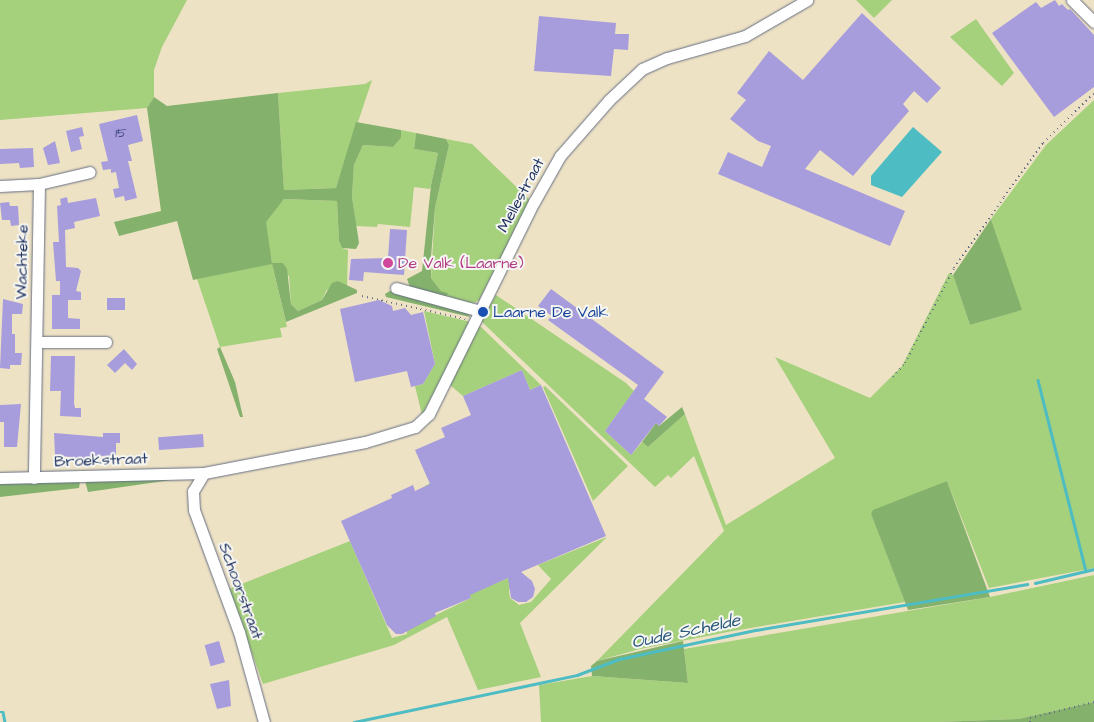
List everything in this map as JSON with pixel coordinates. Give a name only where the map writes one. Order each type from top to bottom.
[{"type":"street","name":"Mellestraat","points":[[204,473],[365,442],[415,427],[428,414],[560,156],[623,86],[642,69],[668,58],[745,36],[807,0]]},
{"type":"street","points":[[1072,0],[1094,22]]},
{"type":"street","points":[[0,186],[39,184],[90,172]]},
{"type":"street","name":"Wachteke","points":[[34,478],[39,184]]},
{"type":"street","points":[[396,288],[477,316]]},
{"type":"street","points":[[37,342],[106,342]]},
{"type":"street","name":"Broekstraat","points":[[0,478],[204,473]]},
{"type":"street","name":"Schoorstraat","points":[[204,473],[193,491],[194,510],[239,632],[264,722]]},
{"type":"path","points":[[893,377],[906,363],[954,268],[1004,197],[1043,143],[1094,93]]},
{"type":"path","points":[[362,296],[477,316]]},
{"type":"path","points":[[1030,722],[1030,718],[1094,702]]},
{"type":"green space","points":[[0,0],[187,0],[162,47],[154,70],[154,97],[147,108],[0,120]]},
{"type":"green space","points":[[856,0],[892,0],[874,18]]},
{"type":"green space","points":[[976,19],[1014,73],[1002,86],[950,37]]},
{"type":"green space","points":[[372,80],[336,188],[284,190],[278,93],[365,84]]},
{"type":"green space","points":[[278,93],[284,190],[336,188],[356,122],[401,130],[401,138],[393,147],[363,145],[354,165],[352,197],[359,243],[356,249],[342,248],[339,241],[337,201],[284,199],[266,222],[272,263],[283,263],[287,269],[291,304],[298,311],[322,300],[332,283],[338,281],[357,290],[357,293],[286,322],[272,264],[193,280],[177,221],[119,236],[114,222],[161,211],[147,108],[154,97],[167,106]]},
{"type":"green space","points":[[1094,100],[1094,568],[989,588],[947,481],[871,514],[905,602],[733,631],[640,649],[597,661],[724,531],[694,456],[671,478],[668,475],[655,487],[481,321],[496,295],[626,383],[634,391],[605,431],[631,455],[642,442],[648,447],[685,414],[726,525],[835,458],[775,357],[870,398],[902,366],[949,273],[953,275],[970,325],[1021,310],[991,219],[1046,145]]},
{"type":"green space","points":[[401,130],[416,133],[414,149],[438,153],[430,189],[414,187],[410,227],[378,224],[377,227],[356,226],[352,197],[354,165],[363,145],[393,147],[401,138]]},
{"type":"green space","points":[[416,133],[446,139],[449,145],[435,208],[431,257],[431,278],[441,291],[448,293],[445,300],[410,287],[407,279],[422,271],[431,185],[438,153],[414,149]]},
{"type":"green space","points":[[446,139],[472,144],[531,201],[479,300],[474,303],[445,300],[447,293],[441,291],[431,278],[435,208],[449,145]]},
{"type":"green space","points":[[284,199],[337,201],[339,241],[342,248],[348,250],[347,287],[338,281],[326,291],[322,300],[298,311],[291,304],[289,276],[272,264],[287,327],[280,328],[282,337],[220,347],[197,279],[272,263],[265,222]]},
{"type":"green space","points":[[991,219],[1022,310],[970,325],[953,275]]},
{"type":"green space","points":[[390,291],[468,313],[470,317],[386,297],[385,294]]},
{"type":"green space","points":[[424,311],[471,322],[422,415],[415,386],[423,384],[435,364]]},
{"type":"green space","points":[[478,326],[541,385],[530,390],[522,370],[463,396],[450,385]]},
{"type":"green space","points":[[220,347],[235,382],[243,417],[240,417],[217,349]]},
{"type":"green space","points":[[545,386],[628,466],[593,501],[543,387]]},
{"type":"green space","points":[[682,407],[685,414],[648,447],[642,442],[656,423],[659,426]]},
{"type":"green space","points":[[178,479],[88,492],[85,481]]},
{"type":"green space","points":[[947,481],[990,597],[908,610],[871,514],[873,510]]},
{"type":"green space","points":[[80,482],[79,488],[0,497],[0,484]]},
{"type":"green space","points":[[430,483],[477,591],[513,576],[509,591],[510,598],[519,605],[531,602],[551,579],[538,565],[607,537],[520,623],[541,677],[478,690],[447,617],[394,645],[263,684],[229,589],[350,541],[392,638],[407,634],[407,629],[471,598],[422,488]]},
{"type":"green space","points":[[1094,575],[1094,702],[1018,719],[935,722],[541,722],[539,685],[592,676],[688,683],[684,649],[990,597]]},
{"type":"green space","points":[[683,641],[688,683],[592,676],[591,666],[597,661]]},
{"type":"green space","points":[[1094,702],[1094,722],[935,722],[1018,719]]},
{"type":"water","points":[[913,127],[942,152],[902,197],[871,185],[871,176]]},
{"type":"building","points":[[1055,0],[1059,6],[1062,4],[1068,10],[1070,9],[1094,35],[1094,87],[1054,117],[992,33],[1036,2],[1041,8]]},
{"type":"building","points":[[862,13],[941,88],[927,103],[914,91],[903,104],[909,111],[853,176],[820,150],[805,169],[905,211],[890,246],[718,174],[728,152],[762,167],[771,146],[758,141],[730,119],[746,100],[737,93],[769,51],[803,80]]},
{"type":"building","points":[[539,16],[616,23],[615,34],[629,34],[628,50],[614,49],[611,76],[534,71]]},
{"type":"building","points":[[137,115],[143,141],[128,145],[132,161],[128,161],[137,198],[125,201],[124,196],[115,198],[113,189],[119,188],[116,172],[111,173],[111,169],[103,170],[101,162],[108,161],[99,124]]},
{"type":"building","points":[[82,127],[84,136],[79,137],[82,149],[71,152],[66,131]]},
{"type":"building","points":[[55,141],[60,163],[48,165],[43,148]]},
{"type":"building","points":[[33,148],[34,167],[20,168],[19,163],[0,164],[0,149]]},
{"type":"building","points":[[67,197],[68,203],[96,198],[100,216],[74,222],[75,228],[65,230],[66,267],[78,268],[81,271],[76,291],[81,292],[81,300],[68,300],[68,318],[80,319],[80,329],[52,329],[52,295],[60,295],[60,281],[56,281],[53,242],[59,242],[57,206],[61,205],[60,199]]},
{"type":"building","points":[[9,202],[10,206],[18,206],[19,225],[11,226],[10,220],[2,220],[0,203]]},
{"type":"building","points":[[390,229],[407,230],[404,275],[364,272],[363,281],[349,280],[351,259],[388,258]]},
{"type":"building","points":[[551,289],[664,372],[644,399],[667,417],[659,426],[656,423],[631,455],[605,431],[638,385],[548,320],[552,316],[538,306]]},
{"type":"building","points":[[107,298],[125,298],[125,310],[107,310]]},
{"type":"building","points":[[3,299],[23,304],[22,314],[12,314],[12,334],[15,334],[15,353],[22,353],[21,365],[10,365],[10,369],[0,368]]},
{"type":"building","points":[[379,300],[392,306],[393,311],[405,308],[411,315],[423,312],[435,364],[423,384],[411,387],[407,371],[355,382],[340,309]]},
{"type":"building","points":[[124,349],[137,364],[132,370],[125,363],[115,373],[107,365]]},
{"type":"building","points":[[51,356],[75,356],[74,403],[75,408],[81,408],[81,417],[60,416],[61,391],[50,391]]},
{"type":"building","points":[[522,370],[530,390],[541,385],[606,536],[521,572],[532,581],[535,589],[533,597],[526,602],[518,602],[511,598],[508,578],[470,595],[471,598],[435,613],[436,616],[402,634],[396,634],[387,625],[341,521],[392,498],[391,495],[413,485],[415,491],[430,484],[415,450],[445,437],[441,428],[471,415],[463,396]]},
{"type":"building","points":[[21,404],[17,447],[4,447],[4,422],[0,422],[0,405]]},
{"type":"building","points":[[54,433],[103,437],[103,433],[120,433],[120,443],[116,443],[116,455],[92,457],[92,460],[55,455]]},
{"type":"building","points":[[203,434],[204,447],[159,450],[158,437]]},
{"type":"building","points":[[219,641],[225,662],[211,666],[205,645]]},
{"type":"building","points":[[229,680],[231,706],[217,709],[210,684]]},
{"type":"waterway","points":[[1038,380],[1086,571]]},
{"type":"waterway","name":"Oude Schelde","points":[[1035,583],[1094,569]]},
{"type":"waterway","name":"Oude Schelde","points":[[354,722],[577,675],[619,659],[756,630],[1027,584]]},
{"type":"waterway","name":"Oude Schelde","points":[[0,712],[3,712],[5,722]]},
{"type":"place","name":"De Valk (Laarne)","points":[[388,263]]},
{"type":"place","name":"Laarne De Valk","points":[[483,312]]}]
